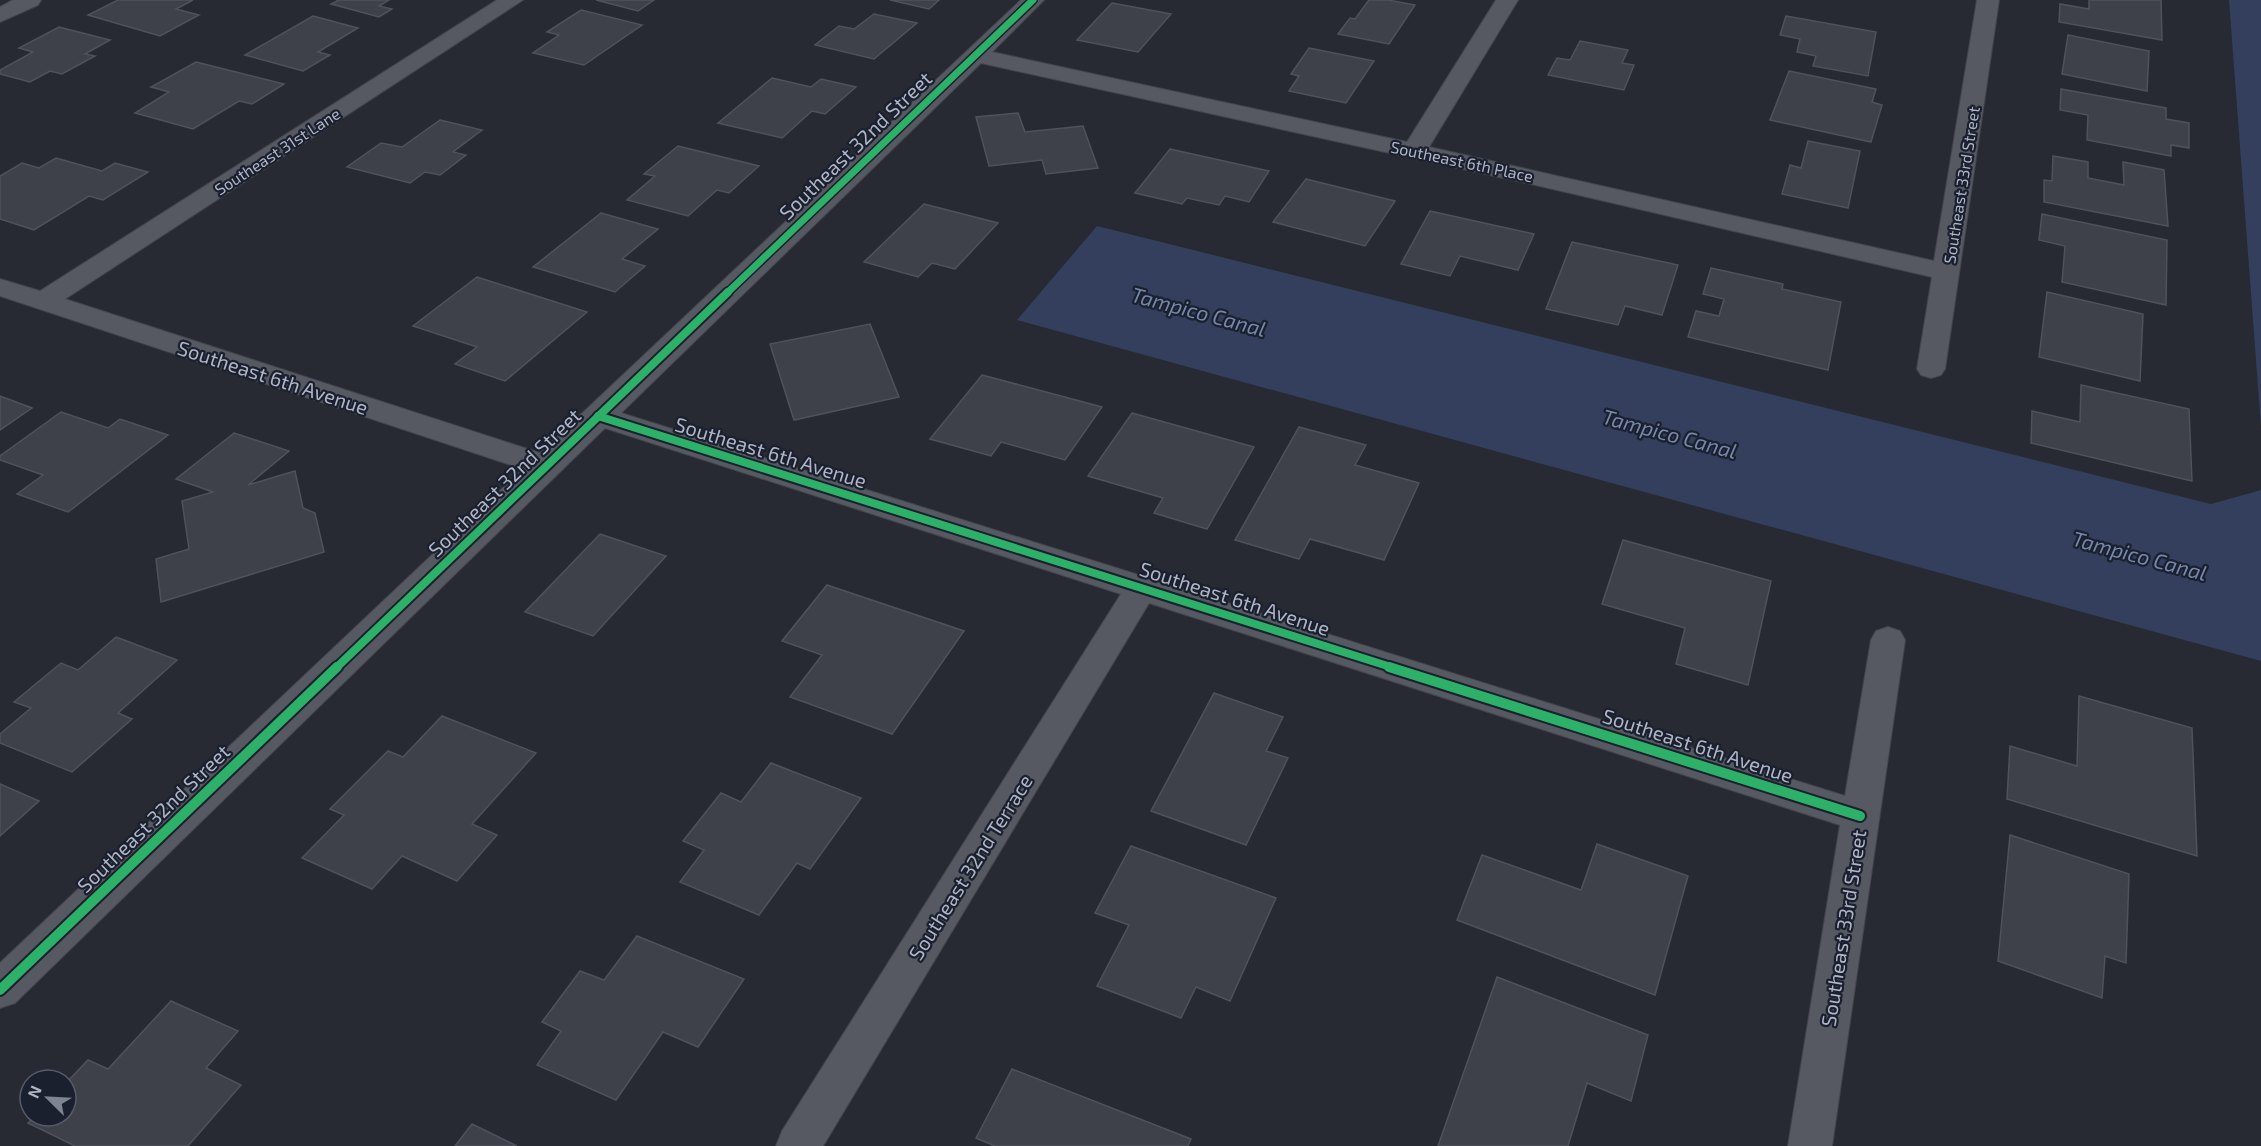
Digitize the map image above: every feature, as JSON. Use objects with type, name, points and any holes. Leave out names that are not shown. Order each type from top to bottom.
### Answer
[{"type":"street","points":[[0,15],[30,0]]},
{"type":"street","name":"Southeast 31st Lane","points":[[43,301],[512,0]]},
{"type":"street","name":"Southeast 32nd Street","points":[[0,990],[1033,0]]},
{"type":"street","points":[[1414,151],[1507,0]]},
{"type":"street","name":"Southeast 33rd Street","points":[[1931,369],[1988,0]]},
{"type":"street","name":"Southeast 6th Place","points":[[976,55],[1414,151],[1947,272]]},
{"type":"street","name":"Southeast 6th Avenue","points":[[0,287],[546,466]]},
{"type":"street","name":"Southeast 6th Avenue","points":[[598,416],[1860,816]]},
{"type":"street","name":"Southeast 32nd Terrace","points":[[798,1146],[1142,587]]},
{"type":"street","name":"Southeast 33rd Street","points":[[1810,1146],[1888,639]]},
{"type":"water","points":[[2229,0],[2261,0],[2261,427]]},
{"type":"water","name":"Tampico Canal","points":[[1097,226],[2211,504],[2261,490],[2261,661],[1017,320]]},
{"type":"building","points":[[118,0],[193,0],[176,9],[199,15],[160,36],[88,15]]},
{"type":"building","points":[[339,0],[389,0],[379,6],[392,9],[379,17],[331,4]]},
{"type":"building","points":[[596,0],[654,0],[638,11]]},
{"type":"building","points":[[890,0],[939,0],[929,9]]},
{"type":"building","points":[[1369,0],[1388,0],[1415,5],[1389,44],[1338,34],[1350,18],[1355,19]]},
{"type":"building","points":[[2089,0],[2161,0],[2162,40],[2059,22],[2060,4],[2089,9]]},
{"type":"building","points":[[1112,3],[1171,14],[1138,52],[1077,40]]},
{"type":"building","points":[[581,10],[642,25],[584,65],[533,53],[559,35],[547,32]]},
{"type":"building","points":[[874,14],[917,23],[874,59],[815,45],[839,26],[854,29]]},
{"type":"building","points":[[313,16],[358,28],[318,52],[330,55],[303,71],[245,55]]},
{"type":"building","points":[[1786,16],[1876,32],[1868,76],[1813,66],[1816,56],[1797,52],[1800,39],[1780,35]]},
{"type":"building","points":[[59,27],[110,40],[85,54],[95,56],[62,74],[50,71],[30,82],[0,74],[0,70],[33,52],[19,48]]},
{"type":"building","points":[[2068,35],[2149,51],[2147,91],[2062,74]]},
{"type":"building","points":[[1580,41],[1628,50],[1622,63],[1634,65],[1624,90],[1548,75],[1557,58],[1570,60]]},
{"type":"building","points":[[1309,48],[1374,61],[1346,103],[1289,91],[1299,76],[1291,74]]},
{"type":"building","points":[[196,62],[284,84],[252,104],[239,101],[193,129],[135,113],[169,92],[151,87]]},
{"type":"building","points":[[1789,71],[1876,89],[1872,102],[1882,105],[1871,142],[1770,120]]},
{"type":"building","points":[[772,78],[811,87],[821,79],[856,87],[825,114],[812,111],[782,138],[718,123]]},
{"type":"building","points":[[2061,89],[2166,108],[2166,119],[2189,123],[2189,148],[2171,145],[2171,156],[2087,140],[2088,115],[2060,110]]},
{"type":"building","points":[[1018,113],[1025,132],[1083,126],[1098,168],[1046,174],[1042,160],[989,166],[976,117]]},
{"type":"building","points":[[440,120],[482,130],[453,152],[466,155],[440,175],[425,172],[410,183],[347,167],[381,143],[402,147]]},
{"type":"building","points":[[1808,141],[1860,151],[1848,208],[1782,194],[1790,165],[1801,168]]},
{"type":"building","points":[[678,146],[759,166],[729,193],[717,190],[688,216],[627,200],[655,176],[644,174]]},
{"type":"building","points":[[1170,149],[1269,171],[1249,202],[1225,196],[1219,205],[1187,198],[1182,204],[1135,193]]},
{"type":"building","points":[[2053,156],[2088,162],[2088,178],[2124,185],[2123,162],[2164,170],[2168,226],[2044,202],[2044,180],[2052,181]]},
{"type":"building","points":[[56,158],[102,171],[115,163],[148,172],[103,200],[89,196],[34,230],[0,219],[0,176],[22,163],[39,168]]},
{"type":"building","points":[[1306,179],[1395,201],[1365,246],[1273,222]]},
{"type":"building","points":[[924,204],[998,223],[955,269],[932,263],[918,277],[864,262]]},
{"type":"building","points":[[1430,211],[1534,234],[1518,270],[1460,256],[1450,276],[1401,264]]},
{"type":"building","points":[[601,213],[658,229],[622,259],[645,266],[615,292],[533,267]]},
{"type":"building","points":[[2042,214],[2167,240],[2166,305],[2062,282],[2065,246],[2039,240]]},
{"type":"building","points":[[1572,242],[1678,265],[1662,315],[1625,306],[1618,325],[1546,309]]},
{"type":"building","points":[[1711,268],[1783,284],[1782,289],[1841,302],[1828,370],[1688,337],[1696,311],[1719,316],[1724,299],[1703,294]]},
{"type":"building","points":[[477,277],[587,312],[505,381],[455,364],[477,347],[413,326]]},
{"type":"building","points":[[2047,292],[2143,314],[2140,381],[2039,357]]},
{"type":"building","points":[[870,324],[899,397],[794,420],[770,344]]},
{"type":"building","points":[[982,375],[1102,407],[1065,460],[1001,442],[991,456],[930,439]]},
{"type":"building","points":[[2081,385],[2189,409],[2192,481],[2031,443],[2032,411],[2080,422]]},
{"type":"building","points":[[0,396],[32,408],[0,430]]},
{"type":"building","points":[[61,412],[108,428],[120,419],[168,435],[68,512],[17,494],[43,475],[0,460],[0,456]]},
{"type":"building","points":[[1132,413],[1254,447],[1207,529],[1154,513],[1163,498],[1088,476]]},
{"type":"building","points":[[1299,427],[1366,445],[1355,465],[1419,483],[1384,560],[1310,539],[1299,559],[1235,540]]},
{"type":"building","points":[[234,433],[289,451],[248,485],[295,471],[303,508],[315,513],[324,552],[161,602],[156,559],[189,549],[182,501],[213,492],[176,479]]},
{"type":"building","points":[[600,534],[666,556],[593,636],[525,612]]},
{"type":"building","points":[[1623,540],[1771,581],[1748,685],[1676,664],[1685,628],[1602,604]]},
{"type":"building","points":[[827,585],[964,631],[892,734],[790,697],[822,655],[782,641]]},
{"type":"building","points":[[116,637],[177,660],[118,713],[132,719],[72,772],[0,743],[0,734],[31,708],[14,702],[61,663],[78,670]]},
{"type":"building","points":[[1214,693],[1283,717],[1266,751],[1288,758],[1246,845],[1151,811]]},
{"type":"building","points":[[2079,696],[2192,728],[2197,856],[2007,799],[2010,746],[2077,766]]},
{"type":"building","points":[[442,716],[536,753],[472,824],[497,835],[457,881],[402,856],[372,889],[302,858],[344,815],[330,809],[388,751],[403,757]]},
{"type":"building","points":[[771,763],[861,798],[810,869],[797,863],[759,915],[680,882],[704,850],[683,841],[721,793],[741,802]]},
{"type":"building","points":[[0,784],[39,801],[0,836]]},
{"type":"building","points":[[2010,835],[2129,874],[2126,963],[2105,956],[2102,998],[1998,961]]},
{"type":"building","points":[[1597,844],[1688,876],[1655,995],[1457,920],[1482,855],[1581,890]]},
{"type":"building","points":[[1131,846],[1276,898],[1230,1001],[1196,987],[1181,1018],[1097,986],[1129,925],[1095,913]]},
{"type":"building","points":[[637,936],[744,979],[698,1047],[663,1032],[616,1100],[537,1065],[561,1031],[542,1022],[580,971],[604,980]]},
{"type":"building","points":[[1497,977],[1648,1035],[1631,1101],[1587,1083],[1568,1146],[1438,1146]]},
{"type":"building","points":[[171,1001],[238,1031],[206,1068],[241,1085],[188,1146],[75,1146],[38,1128],[78,1128],[78,1070],[88,1060],[108,1069]]},
{"type":"building","points":[[1012,1069],[1191,1139],[1188,1146],[995,1146],[976,1138]]},
{"type":"building","points":[[472,1124],[517,1146],[455,1146]]},
{"type":"cycle path","points":[[0,990],[1033,0]]},
{"type":"cycle path","points":[[598,416],[1860,816]]}]
